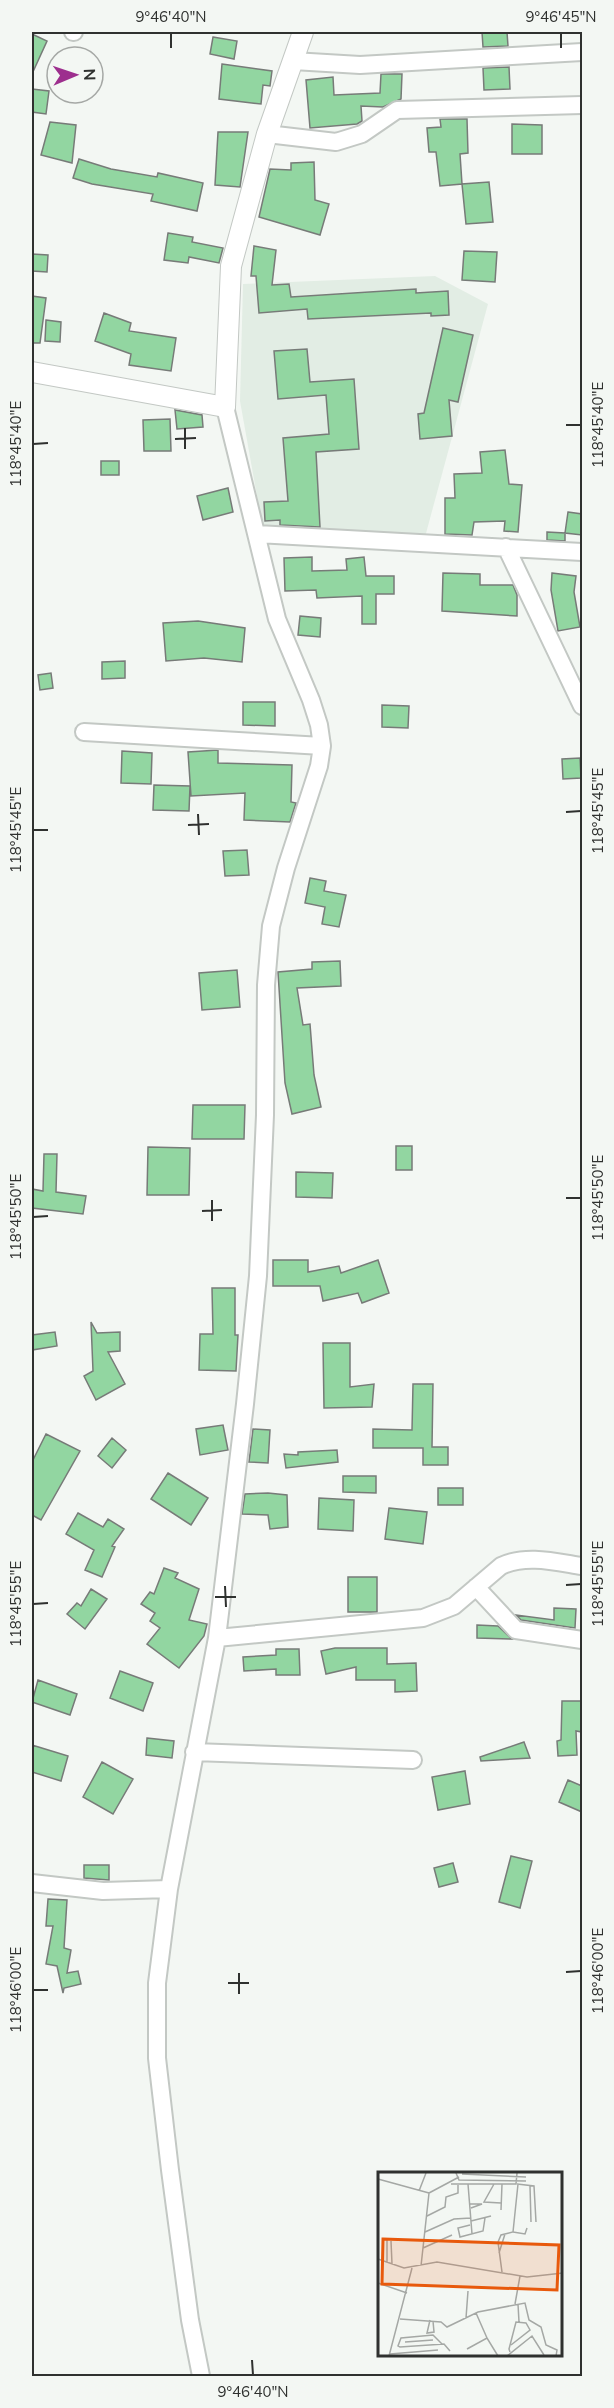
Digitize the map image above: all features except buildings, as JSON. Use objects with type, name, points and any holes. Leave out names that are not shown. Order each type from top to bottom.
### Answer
[{"type":"street","points":[[201,2376],[188,2308],[157,2058],[157,1983],[169,1889],[217,1638],[258,1276],[265,1126],[267,956],[276,899],[319,766],[322,746],[317,717],[277,619],[225,407],[231,266],[267,134],[303,32]]},
{"type":"street","points":[[293,61],[360,65],[582,52]]},
{"type":"street","points":[[267,134],[336,142],[362,134],[397,110],[582,105]]},
{"type":"street","points":[[32,372],[225,407]]},
{"type":"street","points":[[257,534],[582,552]]},
{"type":"street","points":[[506,547],[582,706]]},
{"type":"street","points":[[84,732],[322,746]]},
{"type":"street","points":[[217,1638],[423,1618],[454,1606],[510,1561],[531,1559],[582,1566]]},
{"type":"street","points":[[476,1587],[516,1630],[582,1640]]},
{"type":"street","points":[[194,1752],[413,1760]]},
{"type":"street","points":[[32,1883],[103,1891],[169,1889]]},
{"type":"shaded area","points":[[435,276],[488,304],[425,537],[267,528],[262,524],[240,401],[243,284]]}]
